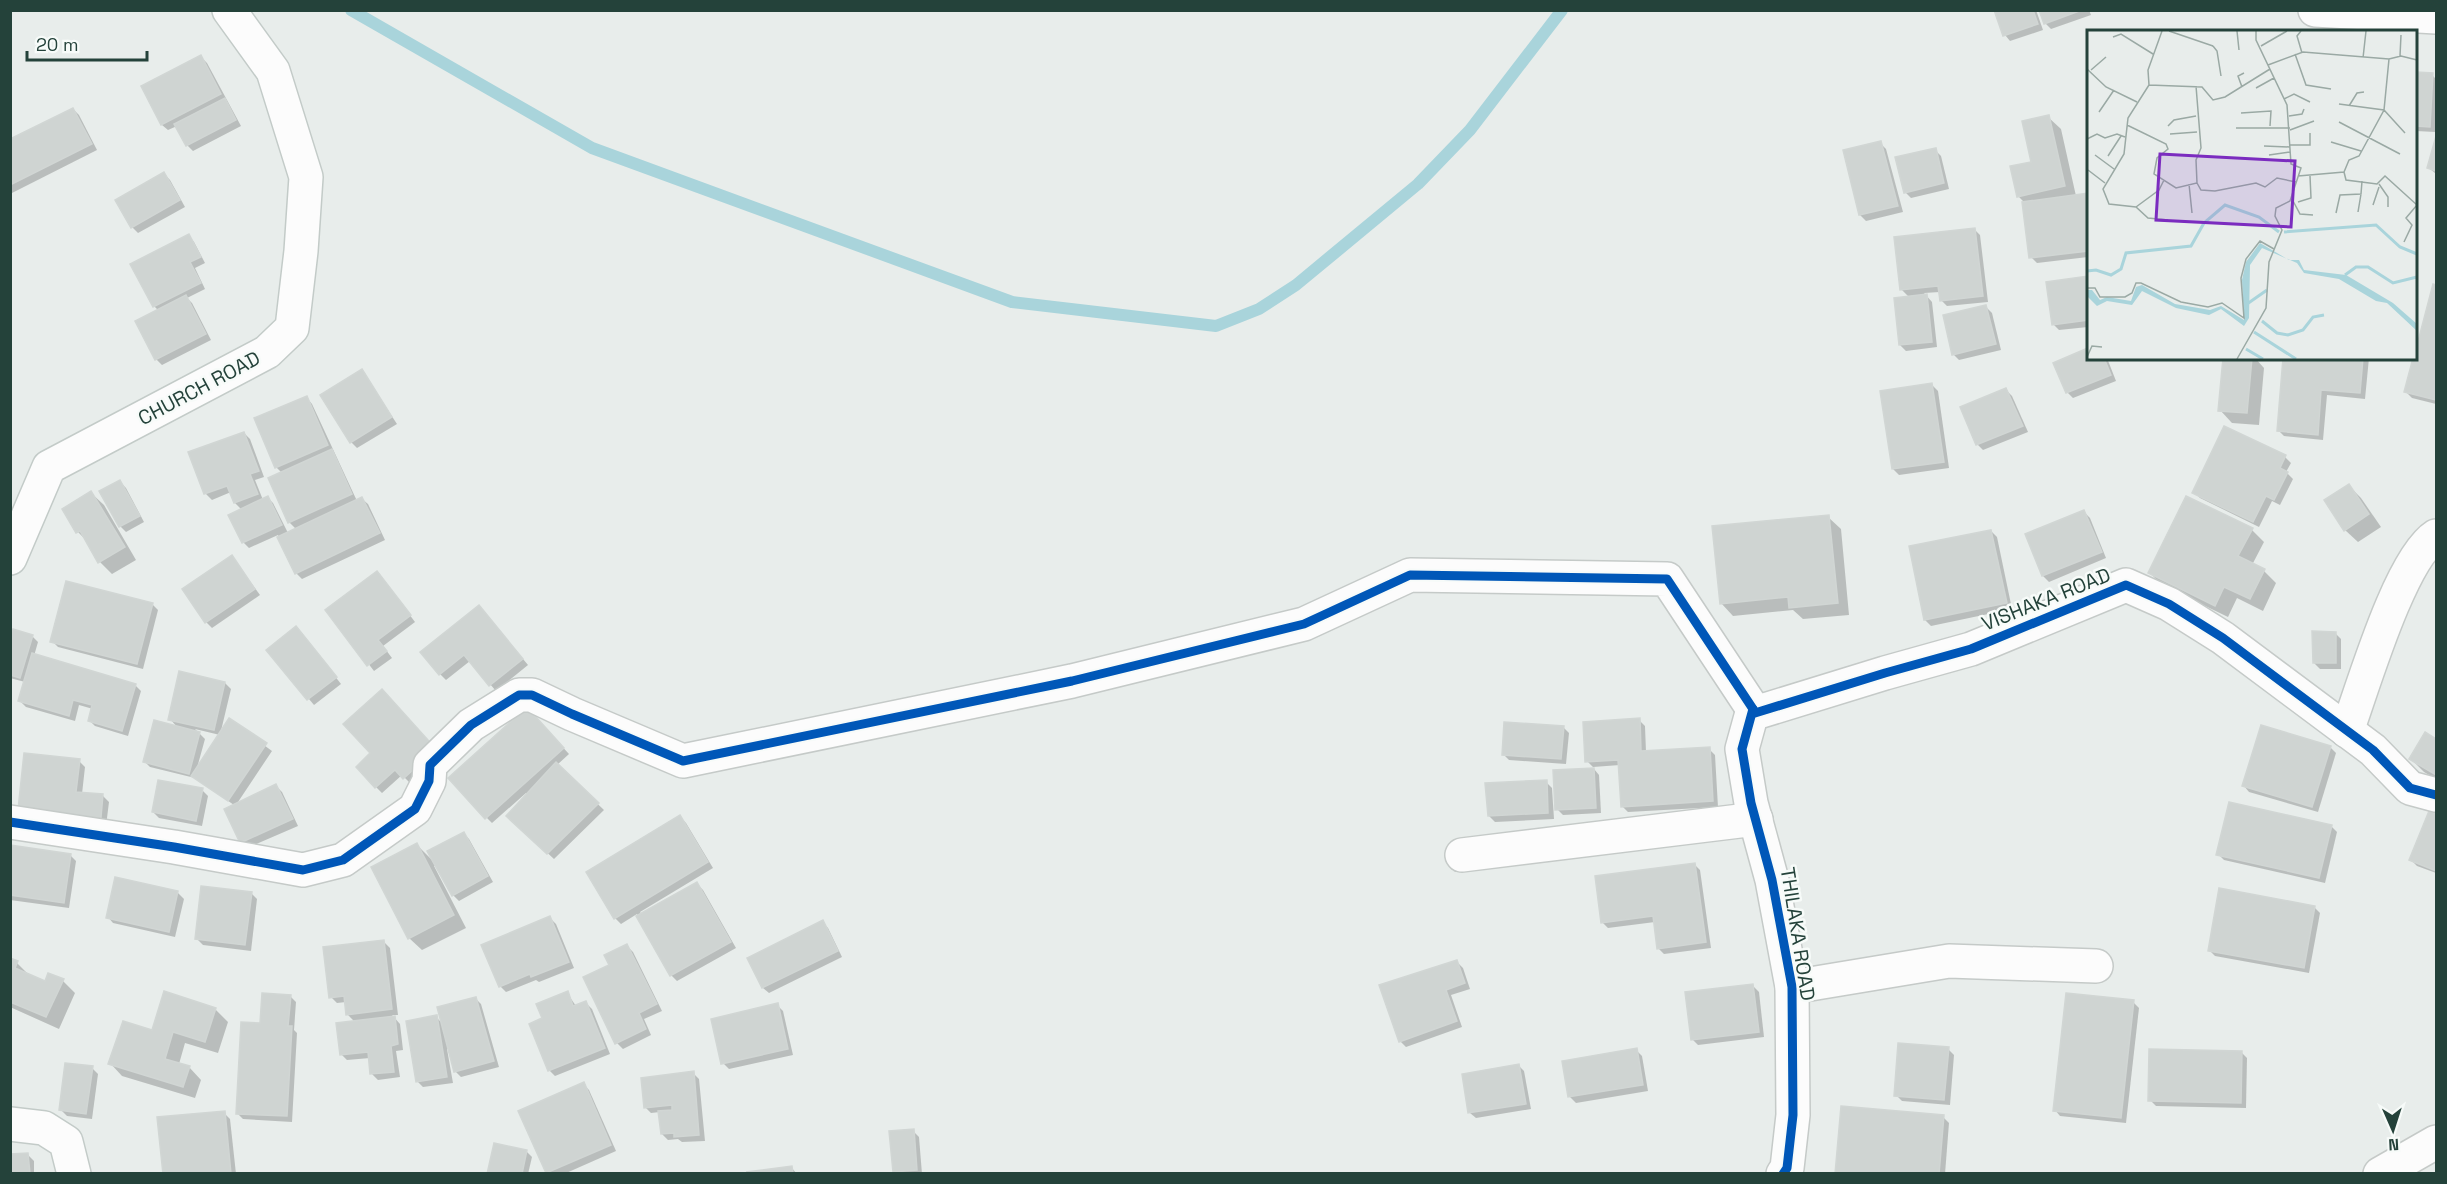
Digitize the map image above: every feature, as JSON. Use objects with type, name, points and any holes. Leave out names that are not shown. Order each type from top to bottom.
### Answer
[{"type":"street","name":"CHURCH ROAD","points":[[10,558],[49,467],[267,352],[292,328],[301,252],[306,177],[273,71],[229,10]]},
{"type":"street","points":[[2315,10],[2436,17]]},
{"type":"street","points":[[2347,731],[2395,597],[2427,542],[2436,536]]},
{"type":"street","points":[[10,822],[174,847],[303,870],[343,860],[415,809],[429,781],[430,765],[471,725],[519,695],[532,695],[683,761],[1072,681],[1304,624],[1410,575],[1667,579],[1754,711]]},
{"type":"street","name":"VISHAKA ROAD","points":[[1754,711],[1971,649],[2126,585],[2169,603],[2223,638],[2373,750],[2410,788],[2436,795]]},
{"type":"street","name":"THILAKA ROAD","points":[[1754,711],[1742,749],[1756,819],[1772,880],[1792,987],[1793,1115],[1787,1168],[1783,1173]]},
{"type":"street","points":[[1462,855],[1756,819]]},
{"type":"street","points":[[1792,987],[1949,961],[2096,966]]},
{"type":"street","points":[[10,1124],[44,1128],[66,1142],[74,1173]]},
{"type":"street","points":[[2380,1173],[2436,1142]]},
{"type":"building","points":[[1994,10],[2033,10],[2038,24],[2003,36]]},
{"type":"building","points":[[2039,10],[2082,10],[2044,24]]},
{"type":"building","points":[[201,55],[221,94],[161,125],[141,86]]},
{"type":"building","points":[[2417,72],[2433,73],[2430,127],[2417,126]]},
{"type":"building","points":[[225,98],[236,120],[186,146],[174,124]]},
{"type":"building","points":[[73,108],[92,144],[10,185],[10,139]]},
{"type":"building","points":[[2049,115],[2065,186],[2017,197],[2010,166],[2031,162],[2022,121]]},
{"type":"building","points":[[2436,136],[2436,171],[2427,168]]},
{"type":"building","points":[[1881,141],[1898,206],[1859,215],[1843,150]]},
{"type":"building","points":[[1936,148],[1944,183],[1904,193],[1895,157]]},
{"type":"building","points":[[164,172],[180,200],[131,228],[115,200]]},
{"type":"building","points":[[2087,193],[2087,251],[2029,258],[2022,202]]},
{"type":"building","points":[[1975,228],[1983,296],[1940,301],[1938,286],[1900,290],[1894,237]]},
{"type":"building","points":[[189,234],[201,257],[190,262],[201,283],[153,307],[130,264]]},
{"type":"building","points":[[2087,276],[2087,320],[2052,325],[2046,282]]},
{"type":"building","points":[[2433,284],[2436,285],[2436,400],[2404,392],[2412,360],[2417,360],[2417,345]]},
{"type":"building","points":[[1927,294],[1932,342],[1899,345],[1894,298]]},
{"type":"building","points":[[186,295],[206,334],[155,360],[135,321]]},
{"type":"building","points":[[1986,305],[1996,344],[1952,355],[1943,315]]},
{"type":"building","points":[[2087,348],[2087,360],[2105,360],[2111,375],[2066,393],[2053,363]]},
{"type":"building","points":[[2223,360],[2252,360],[2247,413],[2218,411]]},
{"type":"building","points":[[2283,360],[2363,360],[2360,393],[2321,390],[2318,435],[2277,431]]},
{"type":"building","points":[[362,369],[392,417],[350,443],[320,395]]},
{"type":"building","points":[[1932,383],[1944,462],[1892,469],[1880,391]]},
{"type":"building","points":[[2006,388],[2023,426],[1976,445],[1960,407]]},
{"type":"building","points":[[307,396],[328,445],[275,468],[254,418]]},
{"type":"building","points":[[2224,426],[2286,455],[2280,468],[2288,472],[2274,500],[2266,496],[2253,522],[2192,493]]},
{"type":"building","points":[[244,432],[259,471],[250,474],[258,494],[234,503],[227,486],[204,494],[188,452]]},
{"type":"building","points":[[332,449],[352,494],[288,523],[268,478]]},
{"type":"building","points":[[120,480],[140,516],[119,527],[99,491]]},
{"type":"building","points":[[2349,484],[2369,514],[2344,531],[2324,500]]},
{"type":"building","points":[[91,491],[125,547],[98,563],[80,531],[76,533],[62,509]]},
{"type":"building","points":[[268,496],[282,525],[242,543],[228,515]]},
{"type":"building","points":[[2186,496],[2253,528],[2238,556],[2265,569],[2250,599],[2224,587],[2215,606],[2148,573]]},
{"type":"building","points":[[362,497],[380,533],[295,574],[277,537]]},
{"type":"building","points":[[2084,510],[2102,552],[2042,576],[2025,534]]},
{"type":"building","points":[[1829,515],[1838,603],[1789,608],[1788,597],[1720,604],[1712,526]]},
{"type":"building","points":[[1991,530],[2007,603],[1924,620],[1909,546]]},
{"type":"building","points":[[232,555],[255,589],[205,623],[182,589]]},
{"type":"building","points":[[377,571],[411,615],[378,640],[387,651],[367,666],[325,610]]},
{"type":"building","points":[[66,581],[153,603],[137,664],[50,642]]},
{"type":"building","points":[[479,605],[523,659],[489,686],[464,655],[439,675],[420,652]]},
{"type":"building","points":[[296,626],[337,677],[307,700],[266,650]]},
{"type":"building","points":[[13,629],[33,635],[20,678],[10,675],[10,636]]},
{"type":"building","points":[[2312,631],[2336,632],[2336,663],[2313,663]]},
{"type":"building","points":[[32,653],[136,684],[122,731],[88,721],[92,705],[73,700],[69,716],[18,701]]},
{"type":"building","points":[[179,671],[225,682],[214,730],[168,720]]},
{"type":"building","points":[[382,689],[436,749],[403,779],[395,770],[375,788],[356,767],[370,753],[343,724]]},
{"type":"building","points":[[527,707],[564,748],[485,819],[448,778]]},
{"type":"building","points":[[229,718],[267,743],[228,801],[191,776]]},
{"type":"building","points":[[1640,718],[1641,751],[1710,747],[1713,801],[1621,807],[1618,760],[1585,762],[1583,722]]},
{"type":"building","points":[[154,720],[200,732],[189,774],[143,762]]},
{"type":"building","points":[[1504,722],[1564,726],[1561,759],[1502,755]]},
{"type":"building","points":[[2261,725],[2331,746],[2312,807],[2242,786]]},
{"type":"building","points":[[2425,732],[2436,739],[2436,775],[2409,759]]},
{"type":"building","points":[[24,753],[80,759],[76,792],[103,794],[100,829],[17,819]]},
{"type":"building","points":[[556,762],[599,803],[547,854],[506,816]]},
{"type":"building","points":[[1594,768],[1596,808],[1555,810],[1553,770]]},
{"type":"building","points":[[158,780],[203,788],[196,821],[152,812]]},
{"type":"building","points":[[1547,780],[1548,813],[1488,816],[1485,783]]},
{"type":"building","points":[[276,784],[293,819],[240,843],[224,809]]},
{"type":"building","points":[[2229,802],[2332,825],[2319,878],[2216,855]]},
{"type":"building","points":[[2429,811],[2436,814],[2436,871],[2409,860]]},
{"type":"building","points":[[680,815],[708,862],[614,919],[586,872]]},
{"type":"building","points":[[464,832],[488,876],[452,896],[427,851]]},
{"type":"building","points":[[417,843],[454,915],[408,939],[371,867]]},
{"type":"building","points":[[10,845],[71,854],[64,903],[10,895]]},
{"type":"building","points":[[1695,863],[1706,942],[1657,949],[1653,916],[1601,923],[1595,876]]},
{"type":"building","points":[[115,877],[178,891],[169,932],[106,918]]},
{"type":"building","points":[[697,882],[731,942],[670,976],[636,916]]},
{"type":"building","points":[[201,886],[252,892],[245,945],[195,939]]},
{"type":"building","points":[[2219,888],[2315,906],[2304,968],[2208,951]]},
{"type":"building","points":[[550,916],[569,962],[531,977],[530,974],[499,987],[481,945]]},
{"type":"building","points":[[823,920],[838,951],[762,988],[747,958]]},
{"type":"building","points":[[384,940],[392,1009],[346,1015],[344,996],[329,998],[323,947]]},
{"type":"building","points":[[627,944],[657,1004],[639,1013],[646,1029],[615,1044],[583,977],[609,965],[604,955]]},
{"type":"building","points":[[10,958],[18,961],[15,968],[45,981],[48,973],[64,979],[46,1017],[10,1002]]},
{"type":"building","points":[[1457,960],[1465,983],[1446,990],[1457,1021],[1399,1042],[1379,985]]},
{"type":"building","points":[[1753,984],[1759,1032],[1691,1040],[1685,992]]},
{"type":"building","points":[[164,991],[216,1008],[205,1042],[173,1032],[165,1059],[190,1066],[183,1087],[108,1064],[123,1021],[152,1030]]},
{"type":"building","points":[[568,991],[573,1006],[586,1001],[605,1048],[548,1071],[529,1024],[542,1018],[536,1004]]},
{"type":"building","points":[[262,993],[291,995],[288,1026],[292,1026],[287,1116],[236,1114],[241,1022],[260,1023]]},
{"type":"building","points":[[2066,993],[2134,1000],[2121,1118],[2053,1111]]},
{"type":"building","points":[[476,997],[494,1061],[454,1072],[437,1007]]},
{"type":"building","points":[[778,1003],[788,1049],[721,1064],[711,1019]]},
{"type":"building","points":[[437,1015],[447,1077],[416,1082],[406,1021]]},
{"type":"building","points":[[395,1016],[398,1044],[391,1046],[394,1072],[370,1074],[368,1052],[340,1055],[336,1023]]},
{"type":"building","points":[[1898,1043],[1949,1047],[1944,1100],[1894,1096]]},
{"type":"building","points":[[1637,1048],[1643,1085],[1568,1097],[1562,1061]]},
{"type":"building","points":[[2149,1049],[2242,1051],[2241,1103],[2148,1101]]},
{"type":"building","points":[[65,1063],[93,1066],[86,1114],[59,1110]]},
{"type":"building","points":[[1519,1064],[1526,1104],[1468,1113],[1462,1074]]},
{"type":"building","points":[[694,1071],[699,1135],[674,1137],[674,1133],[661,1134],[658,1111],[672,1110],[672,1105],[644,1108],[641,1078]]},
{"type":"building","points":[[584,1082],[611,1145],[546,1173],[518,1111]]},
{"type":"building","points":[[1841,1106],[1944,1115],[1939,1174],[1835,1174]]},
{"type":"building","points":[[225,1111],[231,1174],[163,1174],[157,1117]]},
{"type":"building","points":[[914,1129],[917,1170],[893,1172],[889,1131]]},
{"type":"building","points":[[494,1143],[527,1150],[522,1174],[487,1174]]},
{"type":"building","points":[[28,1153],[30,1174],[10,1174],[10,1154]]},
{"type":"building","points":[[792,1166],[793,1174],[746,1172]]},
{"type":"waterway","points":[[351,10],[592,148],[1012,302],[1216,326],[1259,309],[1296,285],[1418,184],[1470,130],[1562,10]]},
{"type":"cycle path","points":[[10,822],[174,847],[303,870],[343,860],[415,809],[429,781],[430,765],[471,725],[519,695],[532,695],[683,761],[1072,681],[1304,624],[1410,575],[1667,579],[1753,709]]},
{"type":"cycle path","points":[[1783,1174],[1787,1168],[1793,1115],[1792,987],[1772,880],[1751,803],[1742,749],[1753,709],[1755,713],[1971,649],[2126,585],[2169,604],[2223,638],[2373,750],[2410,788],[2436,795]]}]
